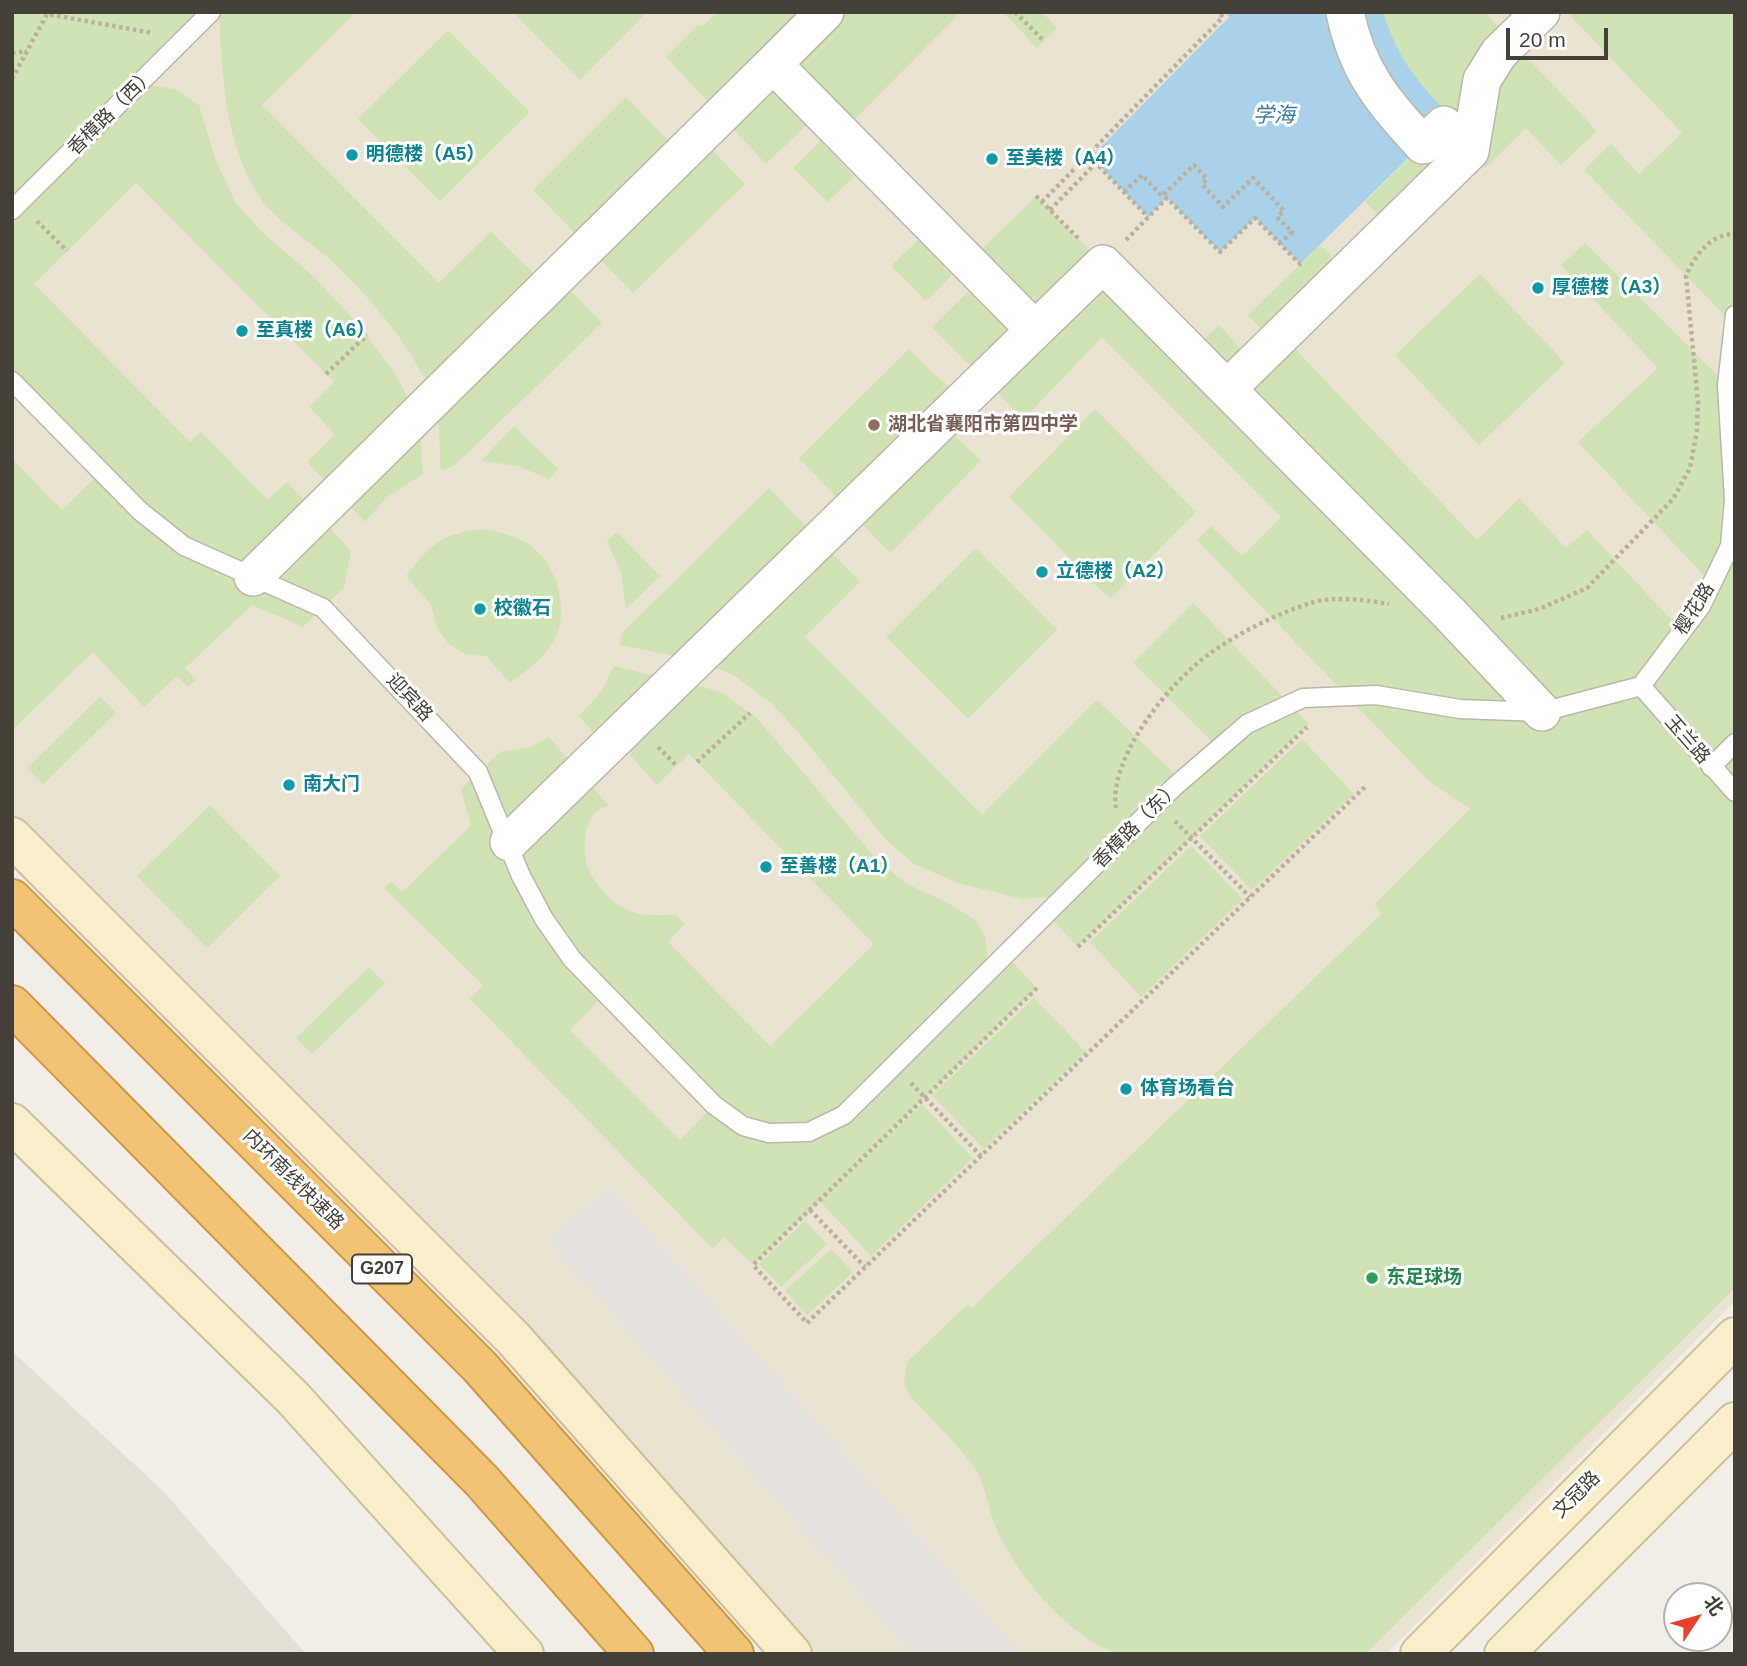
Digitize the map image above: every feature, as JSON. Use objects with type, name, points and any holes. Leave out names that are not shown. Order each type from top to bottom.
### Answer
[{"type":"highway","name":"内环南线快速路","points":[[14,900],[480,1367],[734,1654]]},
{"type":"highway","points":[[12,1005],[482,1481],[634,1654]]},
{"type":"main road","points":[[12,837],[513,1338],[792,1654]]},
{"type":"main road","points":[[12,1123],[293,1398],[524,1654]]},
{"type":"main road","name":"文冠路","points":[[1420,1654],[1735,1337]]},
{"type":"main road","points":[[1504,1654],[1735,1422]]},
{"type":"street","points":[[253,577],[825,12]]},
{"type":"street","points":[[1345,12],[1352,46],[1374,88],[1423,145],[1444,125],[1470,151]]},
{"type":"street","points":[[1227,388],[1470,151],[1482,80],[1499,53],[1541,12]]},
{"type":"street","points":[[773,64],[1035,330]]},
{"type":"street","points":[[509,842],[1103,264],[1449,612],[1542,712]]},
{"type":"lane","name":"香樟路（西）","points":[[16,206],[211,12]]},
{"type":"lane","name":"樱花路","points":[[1641,686],[1701,606],[1730,546],[1734,500],[1727,385],[1735,315]]},
{"type":"lane","name":"迎宾路","points":[[12,381],[140,511],[184,546],[323,608],[478,772],[522,876],[544,919],[572,959],[714,1105]]},
{"type":"lane","name":"香樟路（东）","points":[[714,1105],[743,1126],[769,1133],[809,1132],[844,1115],[1174,787],[1247,724],[1289,702],[1335,695],[1376,695],[1460,709],[1542,712],[1641,686]]},
{"type":"lane","name":"玉兰路","points":[[1641,686],[1710,767],[1735,792]]},
{"type":"lane","points":[[1710,767],[1735,743]]},
{"type":"path","points":[[1015,12],[1044,41]]},
{"type":"path","points":[[1042,202],[1223,17],[1218,12]]},
{"type":"path","points":[[12,79],[48,13],[185,39]]},
{"type":"path","points":[[12,52],[28,51]]},
{"type":"path","points":[[1050,210],[1096,163],[1148,217]]},
{"type":"path","points":[[1124,192],[1142,175],[1162,196],[1194,165],[1208,179],[1202,184],[1223,207],[1253,178],[1284,211],[1277,217],[1292,232],[1280,243]]},
{"type":"path","points":[[1036,196],[1103,264],[1167,198],[1220,252],[1255,218],[1300,264],[1310,254]]},
{"type":"path","points":[[16,206],[66,251]]},
{"type":"path","points":[[1121,840],[1115,799],[1124,756],[1166,695],[1206,655],[1279,614],[1317,601],[1364,600],[1449,612],[1490,621],[1539,608],[1587,588],[1672,499],[1690,468],[1697,431],[1698,402],[1686,276],[1694,257],[1709,242],[1735,234]]},
{"type":"path","points":[[326,374],[367,335]]},
{"type":"path","points":[[696,762],[750,713]]},
{"type":"path","points":[[1078,947],[1310,724]]},
{"type":"path","points":[[1037,988],[753,1265],[807,1323],[1367,785]]},
{"type":"path","points":[[1192,838],[1251,897]]},
{"type":"path","points":[[925,1098],[981,1156]]},
{"type":"path","points":[[810,1210],[865,1268]]},
{"type":"shaded area","name":"湖北省襄阳市第四中学","points":[[12,12],[1735,12],[1735,1301],[1386,1654],[792,1654],[12,837]]},
{"type":"shaded area","points":[[609,1187],[1021,1654],[912,1654],[548,1241]]},
{"type":"shaded area","points":[[12,1351],[163,1491],[306,1654],[12,1654]]},
{"type":"green space","points":[[12,12],[211,12],[141,84],[175,89],[199,105],[215,158],[235,202],[262,232],[313,276],[357,323],[393,371],[418,415],[423,474],[387,497],[365,522],[307,462],[335,434],[309,407],[334,382],[136,183],[34,284],[190,442],[201,432],[268,500],[287,482],[351,551],[344,588],[303,627],[252,605],[185,668],[196,680],[188,687],[177,676],[144,707],[93,652],[12,730],[12,459],[62,510],[101,472],[12,381]]},
{"type":"green space","points":[[219,12],[356,12],[262,105],[439,283],[491,232],[547,286],[557,277],[602,323],[453,467],[441,470],[436,404],[424,377],[401,339],[358,287],[327,257],[277,217],[254,188],[236,146],[226,102]]},
{"type":"green space","points":[[513,12],[647,12],[580,80]]},
{"type":"green space","points":[[717,12],[961,12],[841,133],[820,112],[766,164],[666,57],[699,24],[702,27]]},
{"type":"green space","points":[[1003,12],[1042,12],[1057,28],[1037,48]]},
{"type":"green space","points":[[1383,12],[1484,12],[1597,131],[1561,165],[1526,128],[1485,168],[1470,151],[1391,227],[1365,202],[1451,116],[1428,92],[1402,57]]},
{"type":"green space","points":[[1567,12],[1735,12],[1735,1288],[1365,1654],[1118,1654],[1099,1646],[1062,1618],[1015,1563],[993,1519],[978,1473],[957,1445],[911,1397],[904,1384],[907,1362],[967,1305],[972,1308],[1381,914],[1375,904],[1470,809],[1429,781],[1197,540],[1211,526],[1242,556],[1281,517],[1102,337],[1024,419],[932,327],[983,277],[969,262],[1036,196],[1157,318],[1203,340],[1219,325],[1254,363],[1274,343],[1248,315],[1320,245],[1347,271],[1282,335],[1477,540],[1519,498],[1566,548],[1587,530],[1682,631],[1712,584],[1578,442],[1658,368],[1561,265],[1585,243],[1727,385],[1733,324],[1584,170],[1611,144],[1639,174],[1682,133]]},
{"type":"green space","points":[[448,30],[530,112],[440,201],[358,119]]},
{"type":"green space","points":[[626,97],[681,154],[699,136],[745,184],[633,293],[533,190]]},
{"type":"green space","points":[[820,141],[854,176],[827,202],[793,168]]},
{"type":"green space","points":[[918,240],[952,275],[926,301],[891,266]]},
{"type":"green space","points":[[1480,274],[1565,363],[1479,445],[1395,355]]},
{"type":"green space","points":[[909,349],[962,401],[940,422],[981,461],[890,553],[799,458]]},
{"type":"green space","points":[[1095,409],[1196,512],[1110,599],[1009,497]]},
{"type":"green space","points":[[514,426],[558,469],[549,479],[518,466],[481,461]]},
{"type":"green space","points":[[769,488],[860,582],[805,637],[982,815],[1097,700],[1181,780],[1218,748],[1133,663],[1193,603],[1309,724],[1078,947],[1048,915],[1064,896],[1023,899],[958,883],[914,864],[886,840],[799,733],[770,702],[732,674],[695,660],[620,645],[621,634]]},
{"type":"green space","points":[[484,529],[513,536],[538,552],[552,571],[560,595],[561,620],[553,642],[539,659],[510,683],[486,656],[465,654],[448,643],[437,628],[431,605],[406,576],[423,555],[439,542],[458,533]]},
{"type":"green space","points":[[617,532],[660,576],[626,609],[621,573],[607,541]]},
{"type":"green space","points":[[976,548],[1057,630],[968,719],[886,637]]},
{"type":"green space","points":[[614,666],[719,691],[757,718],[872,854],[905,883],[950,904],[975,920],[986,939],[988,972],[1006,955],[1037,988],[829,1192],[922,1104],[973,1158],[871,1256],[820,1201],[753,1265],[724,1237],[713,1249],[470,999],[483,985],[384,888],[391,882],[402,892],[471,826],[461,789],[500,752],[531,747],[549,737],[609,806],[593,815],[586,832],[586,862],[595,881],[613,900],[628,910],[648,915],[675,915],[685,924],[668,942],[770,1046],[874,944],[689,754],[657,785],[616,739],[606,748],[579,716],[601,692]],"holes":[[[606,993],[713,1106],[680,1140],[570,1030]]]},
{"type":"green space","points":[[100,697],[116,713],[43,784],[27,768]]},
{"type":"green space","points":[[1302,739],[1354,794],[1252,890],[1200,836]]},
{"type":"green space","points":[[210,805],[280,876],[207,948],[137,876]]},
{"type":"green space","points":[[1191,846],[1243,899],[1141,997],[1090,942]]},
{"type":"green space","points":[[369,967],[385,983],[312,1054],[296,1038]]},
{"type":"green space","points":[[1034,998],[1086,1052],[984,1149],[932,1095]]},
{"type":"green space","points":[[805,1221],[827,1244],[781,1287],[759,1264]]},
{"type":"green space","points":[[831,1249],[853,1272],[807,1315],[785,1291]]},
{"type":"water","name":"学海","points":[[1225,12],[1383,12],[1402,57],[1428,92],[1451,116],[1300,264],[1255,218],[1220,252],[1167,198],[1148,217],[1091,157],[1229,17]]},
{"type":"place","name":"明德楼（A5）","points":[[352,155]]},
{"type":"place","name":"至美楼（A4）","points":[[992,159]]},
{"type":"place","name":"厚德楼（A3）","points":[[1538,288]]},
{"type":"place","name":"至真楼（A6）","points":[[242,331]]},
{"type":"place","name":"湖北省襄阳市第四中学","points":[[874,425]]},
{"type":"place","name":"立德楼（A2）","points":[[1042,572]]},
{"type":"place","name":"校徽石","points":[[480,609]]},
{"type":"place","name":"南大门","points":[[289,785]]},
{"type":"place","name":"至善楼（A1）","points":[[766,867]]},
{"type":"place","name":"体育场看台","points":[[1126,1089]]},
{"type":"place","name":"东足球场","points":[[1372,1278]]}]
